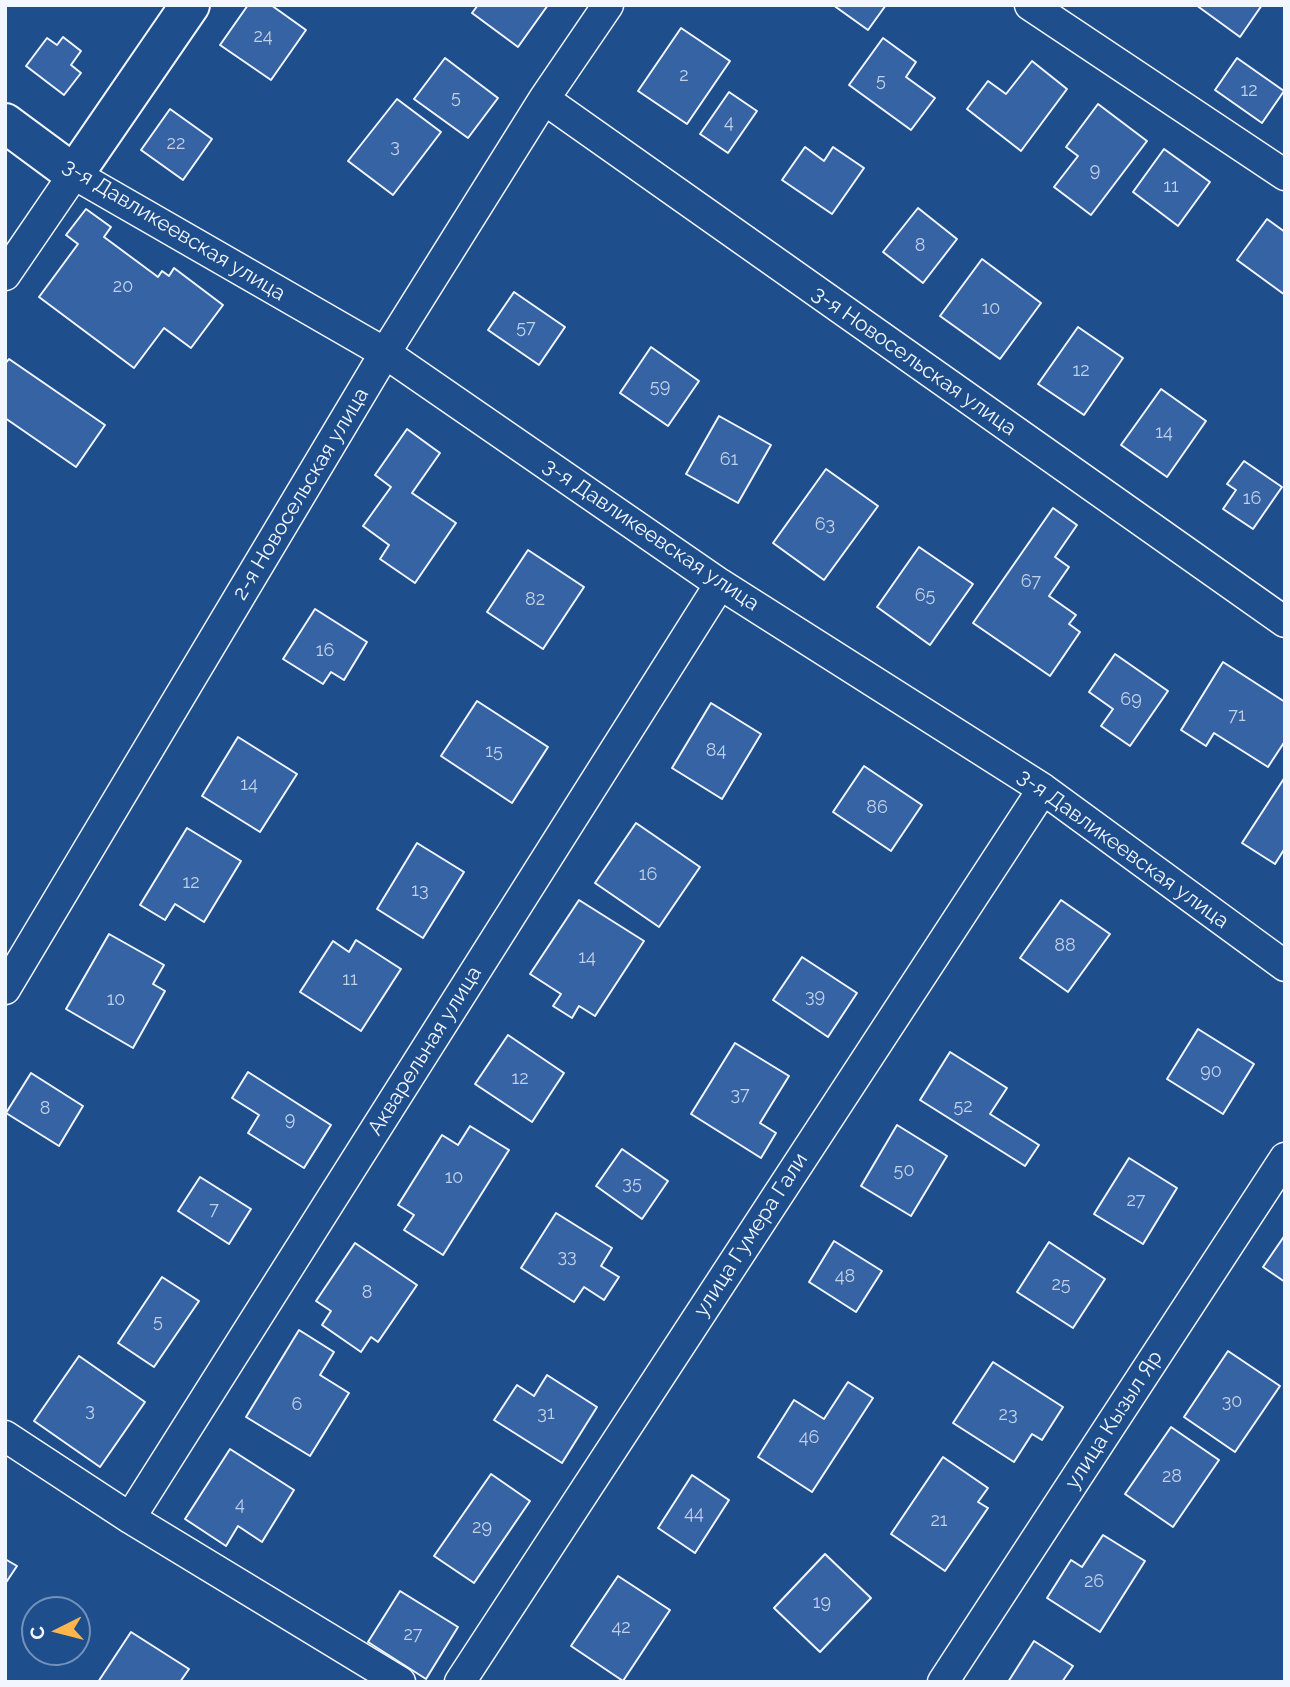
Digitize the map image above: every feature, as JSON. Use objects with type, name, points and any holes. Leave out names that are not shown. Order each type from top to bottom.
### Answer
[{"type":"street","points":[[5,275],[190,5]]},
{"type":"street","name":"2-я Новосельская улица","points":[[5,989],[385,353],[544,100],[608,5]]},
{"type":"street","points":[[1030,5],[1285,175]]},
{"type":"street","name":"3-я Новосельская улица","points":[[544,100],[1285,622]]},
{"type":"street","name":"3-я Давликеевская улица","points":[[5,123],[75,174],[385,353],[720,584],[1043,789],[1285,966]]},
{"type":"street","name":"Акварельная улица","points":[[130,1518],[720,584]]},
{"type":"street","name":"улица Гумера Гали","points":[[460,1682],[1043,789]]},
{"type":"street","name":"улица Кызыл Яр","points":[[943,1682],[1285,1158]]},
{"type":"street","points":[[5,1436],[130,1518],[400,1682]]},
{"type":"building","points":[[248,5],[271,5],[306,30],[271,80],[220,45]]},
{"type":"building","points":[[478,5],[548,5],[518,47],[472,13]]},
{"type":"building","points":[[833,5],[886,5],[868,30]]},
{"type":"building","points":[[1196,5],[1262,5],[1240,37]]},
{"type":"building","points":[[681,28],[730,61],[687,124],[638,91]]},
{"type":"building","points":[[63,37],[81,51],[71,65],[81,73],[64,95],[26,66],[47,38],[57,45]]},
{"type":"building","points":[[883,38],[916,62],[906,77],[935,98],[911,130],[849,85]]},
{"type":"building","points":[[445,58],[498,98],[468,138],[414,99]]},
{"type":"building","points":[[1237,58],[1284,91],[1262,123],[1215,90]]},
{"type":"building","points":[[1032,61],[1067,89],[1021,151],[967,109],[988,81],[1006,94]]},
{"type":"building","points":[[729,92],[757,111],[728,153],[700,134]]},
{"type":"building","points":[[397,99],[441,132],[393,195],[348,161]]},
{"type":"building","points":[[1098,104],[1147,141],[1091,215],[1054,187],[1078,156],[1066,147]]},
{"type":"building","points":[[170,109],[212,139],[183,180],[141,150]]},
{"type":"building","points":[[805,147],[824,161],[833,147],[864,168],[832,214],[782,180]]},
{"type":"building","points":[[1164,149],[1210,182],[1178,226],[1133,192]]},
{"type":"building","points":[[918,208],[957,239],[923,283],[883,252]]},
{"type":"building","points":[[86,209],[111,227],[104,237],[158,277],[162,271],[169,276],[174,268],[223,305],[191,348],[164,328],[134,368],[39,297],[78,244],[66,235]]},
{"type":"building","points":[[1267,219],[1285,232],[1285,295],[1237,260]]},
{"type":"building","points":[[982,259],[1041,303],[1000,359],[940,316]]},
{"type":"building","points":[[514,292],[565,327],[539,365],[488,330]]},
{"type":"building","points":[[1078,327],[1123,358],[1084,415],[1038,384]]},
{"type":"building","points":[[651,347],[699,381],[668,426],[620,393]]},
{"type":"building","points":[[9,359],[105,425],[76,467],[5,418],[5,364]]},
{"type":"building","points":[[1161,389],[1206,421],[1167,477],[1121,445]]},
{"type":"building","points":[[719,416],[771,445],[738,503],[686,474]]},
{"type":"building","points":[[407,429],[440,453],[412,493],[456,523],[415,583],[380,559],[389,545],[363,526],[391,487],[375,475]]},
{"type":"building","points":[[1244,461],[1282,487],[1253,529],[1223,509],[1236,490],[1227,484]]},
{"type":"building","points":[[826,469],[878,506],[824,580],[773,543]]},
{"type":"building","points":[[1053,508],[1077,525],[1055,557],[1069,567],[1049,596],[1076,615],[1069,624],[1080,632],[1050,676],[973,623]]},
{"type":"building","points":[[919,547],[973,584],[930,645],[877,607]]},
{"type":"building","points":[[528,550],[584,587],[543,649],[487,612]]},
{"type":"building","points":[[315,609],[367,642],[344,680],[331,672],[323,684],[283,659]]},
{"type":"building","points":[[1115,654],[1168,691],[1130,746],[1101,726],[1113,709],[1089,692]]},
{"type":"building","points":[[1223,662],[1285,702],[1285,741],[1268,767],[1214,733],[1206,746],[1181,730]]},
{"type":"building","points":[[477,701],[548,747],[512,803],[441,756]]},
{"type":"building","points":[[711,703],[761,734],[722,799],[672,768]]},
{"type":"building","points":[[238,737],[297,774],[260,832],[202,796]]},
{"type":"building","points":[[864,766],[922,805],[891,851],[833,812]]},
{"type":"building","points":[[1285,777],[1285,848],[1275,864],[1242,843]]},
{"type":"building","points":[[636,823],[700,867],[659,927],[595,883]]},
{"type":"building","points":[[187,828],[241,861],[204,922],[175,904],[165,920],[140,905]]},
{"type":"building","points":[[417,843],[464,872],[423,938],[377,909]]},
{"type":"building","points":[[579,900],[644,941],[595,1016],[579,1006],[572,1018],[553,1006],[561,994],[530,974]]},
{"type":"building","points":[[1061,900],[1110,934],[1068,992],[1020,958]]},
{"type":"building","points":[[109,934],[164,965],[153,984],[165,991],[133,1048],[66,1009]]},
{"type":"building","points":[[356,940],[401,969],[361,1031],[300,992],[333,941],[349,952]]},
{"type":"building","points":[[802,957],[857,993],[828,1037],[773,1000]]},
{"type":"building","points":[[1198,1029],[1254,1064],[1223,1114],[1167,1079]]},
{"type":"building","points":[[508,1035],[564,1073],[532,1122],[475,1084]]},
{"type":"building","points":[[735,1043],[789,1076],[760,1123],[776,1133],[761,1158],[691,1114]]},
{"type":"building","points":[[950,1052],[1007,1088],[990,1114],[1039,1145],[1025,1166],[920,1100]]},
{"type":"building","points":[[248,1072],[331,1125],[304,1168],[248,1133],[259,1115],[232,1098]]},
{"type":"building","points":[[31,1073],[83,1106],[59,1146],[6,1113]]},
{"type":"building","points":[[897,1125],[947,1156],[911,1216],[861,1186]]},
{"type":"building","points":[[470,1126],[509,1150],[443,1255],[404,1230],[414,1215],[398,1205],[442,1135],[458,1145]]},
{"type":"building","points":[[622,1149],[668,1181],[642,1219],[596,1186]]},
{"type":"building","points":[[1129,1158],[1177,1188],[1143,1244],[1094,1214]]},
{"type":"building","points":[[200,1177],[251,1209],[229,1244],[178,1211]]},
{"type":"building","points":[[556,1213],[612,1248],[601,1266],[619,1277],[604,1300],[584,1287],[574,1302],[521,1268]]},
{"type":"building","points":[[1285,1235],[1285,1282],[1263,1267]]},
{"type":"building","points":[[834,1241],[882,1271],[856,1312],[809,1282]]},
{"type":"building","points":[[1049,1242],[1105,1279],[1073,1328],[1017,1292]]},
{"type":"building","points":[[355,1243],[417,1285],[378,1342],[371,1337],[361,1352],[322,1325],[331,1311],[316,1301]]},
{"type":"building","points":[[162,1277],[199,1301],[154,1367],[118,1343]]},
{"type":"building","points":[[299,1330],[334,1352],[320,1375],[349,1393],[310,1456],[246,1417]]},
{"type":"building","points":[[1228,1351],[1280,1386],[1235,1452],[1184,1417]]},
{"type":"building","points":[[79,1356],[145,1402],[100,1467],[34,1421]]},
{"type":"building","points":[[993,1362],[1063,1407],[1042,1440],[1032,1434],[1014,1462],[953,1423]]},
{"type":"building","points":[[547,1375],[597,1407],[562,1463],[494,1420],[517,1385],[534,1396]]},
{"type":"building","points":[[848,1382],[873,1398],[812,1492],[758,1457],[794,1400],[824,1419]]},
{"type":"building","points":[[1171,1427],[1219,1460],[1173,1527],[1125,1494]]},
{"type":"building","points":[[230,1449],[294,1490],[262,1542],[238,1526],[226,1546],[185,1519]]},
{"type":"building","points":[[943,1457],[988,1488],[978,1502],[988,1508],[945,1571],[891,1534]]},
{"type":"building","points":[[491,1474],[530,1501],[474,1583],[434,1556]]},
{"type":"building","points":[[692,1475],[729,1500],[695,1553],[658,1528]]},
{"type":"building","points":[[1103,1535],[1145,1561],[1100,1632],[1047,1598],[1071,1560],[1082,1567]]},
{"type":"building","points":[[825,1554],[871,1598],[820,1652],[774,1608]]},
{"type":"building","points":[[5,1559],[17,1566],[5,1584]]},
{"type":"building","points":[[618,1576],[670,1610],[623,1681],[571,1646]]},
{"type":"building","points":[[400,1591],[458,1627],[426,1679],[368,1642]]},
{"type":"building","points":[[131,1632],[189,1669],[180,1682],[98,1682]]},
{"type":"building","points":[[1034,1641],[1073,1666],[1062,1682],[1008,1682]]}]
